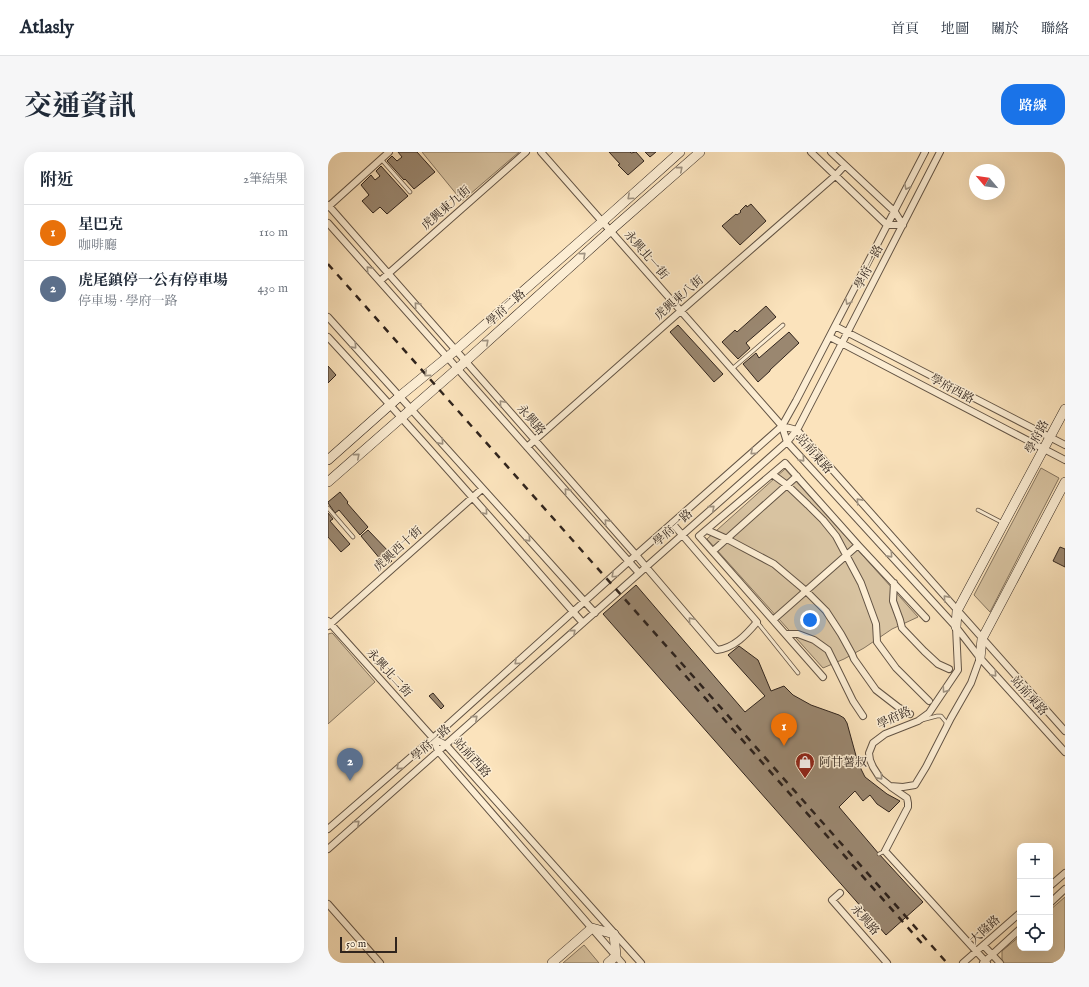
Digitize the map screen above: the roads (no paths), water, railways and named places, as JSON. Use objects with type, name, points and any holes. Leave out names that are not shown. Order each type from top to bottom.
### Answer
[{"type":"street","points":[[328,206],[389,152]]},
{"type":"street","name":"虎興東九街","points":[[380,281],[526,152]]},
{"type":"street","name":"永興北一街","points":[[541,152],[782,426]]},
{"type":"street","name":"學府二路","points":[[328,460],[400,396],[456,350],[680,152]]},
{"type":"street","name":"學府二路","points":[[328,482],[700,152]]},
{"type":"street","points":[[811,152],[887,225],[903,225]]},
{"type":"street","points":[[831,152],[894,212],[903,225]]},
{"type":"street","name":"學府一路","points":[[328,829],[433,738],[782,426],[830,337],[925,152]]},
{"type":"street","name":"學府一路","points":[[328,849],[595,614],[787,442],[797,430],[940,152]]},
{"type":"street","name":"虎興東八街","points":[[528,447],[680,311],[835,176],[845,165]]},
{"type":"street","name":"永興路","points":[[328,206],[636,555],[717,650],[725,649],[748,634],[758,622]]},
{"type":"street","name":"永興路","points":[[328,223],[639,573]]},
{"type":"street","points":[[328,317],[595,614]]},
{"type":"street","points":[[328,327],[333,323]]},
{"type":"street","name":"學府西路","points":[[835,326],[1065,445]]},
{"type":"street","points":[[328,337],[473,497],[583,623]]},
{"type":"street","name":"學府西路","points":[[830,337],[1065,460]]},
{"type":"street","name":"學府路","points":[[890,786],[880,778],[870,760],[869,753],[873,742],[885,734],[918,721],[929,713],[958,670],[956,627],[957,611],[1065,409]]},
{"type":"street","name":"站前東路","points":[[782,426],[797,430],[1065,732]]},
{"type":"street","name":"站前東路","points":[[782,426],[787,442],[956,627],[980,658],[1065,752]]},
{"type":"street","points":[[823,677],[700,536],[785,463],[926,618]]},
{"type":"street","points":[[772,474],[787,485],[823,520],[836,536],[861,583],[876,624],[877,642],[896,668],[929,701]]},
{"type":"street","points":[[713,551],[797,476]]},
{"type":"street","points":[[890,786],[903,787],[915,785],[926,767],[971,683],[980,658],[982,639],[1065,482]]},
{"type":"street","name":"虎興西十街","points":[[329,624],[482,489]]},
{"type":"street","points":[[672,523],[758,622]]},
{"type":"street","points":[[707,530],[774,564],[806,591],[826,611],[841,634],[854,659],[876,690],[898,707],[910,714]]},
{"type":"street","points":[[773,620],[858,545]]},
{"type":"street","points":[[894,583],[893,601],[902,628],[938,664],[949,669]]},
{"type":"street","name":"永興北二街","points":[[329,624],[433,738]]},
{"type":"street","points":[[786,634],[798,634],[814,640],[828,650],[853,701],[863,716]]},
{"type":"street","name":"站前西路","points":[[433,738],[446,744],[641,963]]},
{"type":"street","name":"站前西路","points":[[433,738],[438,751],[619,960]]},
{"type":"street","points":[[890,786],[907,798],[908,807],[882,853],[921,890],[986,962]]},
{"type":"street","points":[[1053,883],[1065,873]]},
{"type":"street","points":[[1053,900],[1065,889]]},
{"type":"street","name":"永興路","points":[[840,893],[832,900],[887,963]]},
{"type":"street","points":[[328,904],[380,963]]},
{"type":"street","name":"大隆路","points":[[964,963],[1018,915]]},
{"type":"street","points":[[552,963],[592,928],[614,934],[619,960],[608,963]]},
{"type":"street","name":"大隆路","points":[[986,962],[992,954],[1017,933]]},
{"type":"street","points":[[984,946],[1000,963]]},
{"type":"lane","points":[[381,159],[410,192]]},
{"type":"lane","points":[[732,369],[783,325]]},
{"type":"lane","points":[[328,508],[353,537]]},
{"type":"lane","points":[[978,510],[1004,524]]},
{"type":"lane","points":[[758,622],[798,673]]},
{"type":"lane","points":[[918,721],[941,716],[946,722],[946,728]]},
{"type":"railway","points":[[328,264],[947,963]]},
{"type":"railway","points":[[676,665],[926,948]]},
{"type":"place","name":"星巴克","points":[[784,746]]},
{"type":"place","name":"阿甘薯叔","points":[[805,779]]},
{"type":"place","name":"虎尾鎮停一公有停車場","points":[[350,781]]}]
